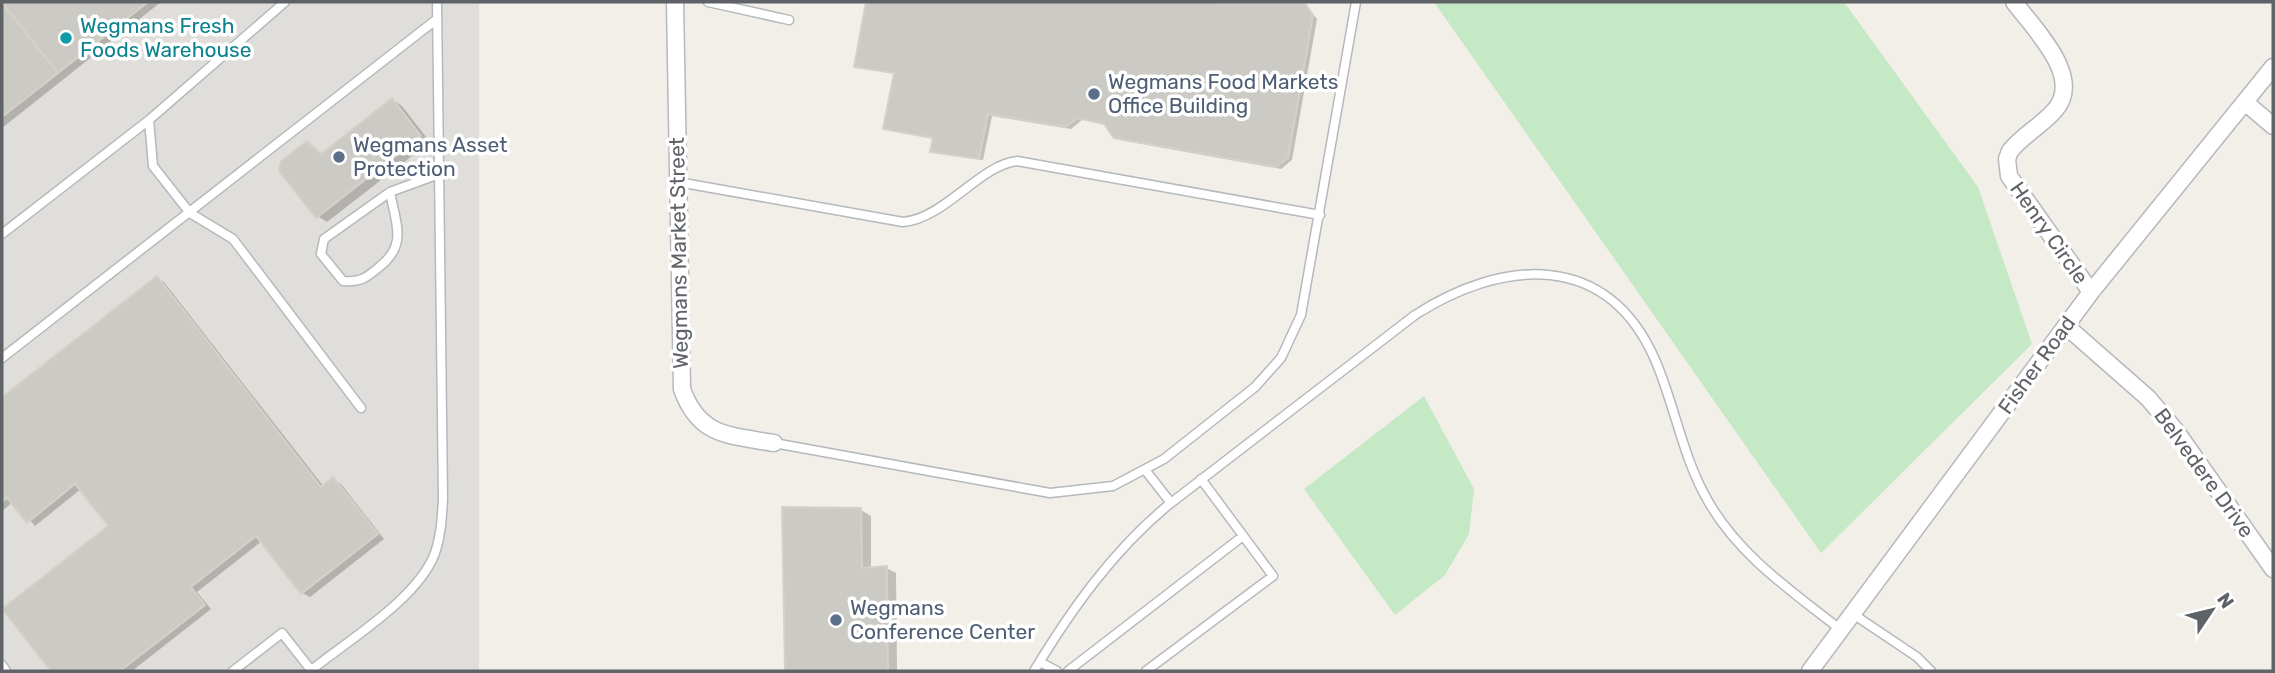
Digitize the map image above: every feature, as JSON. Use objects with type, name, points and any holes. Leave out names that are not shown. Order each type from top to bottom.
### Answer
[{"type":"street","name":"Wegmans Market Street","points":[[675,2],[682,389],[689,408],[704,425],[724,435],[774,443]]},
{"type":"street","name":"Henry Circle","points":[[2014,2],[2053,56],[2063,76],[2065,95],[2056,110],[2010,151],[2007,159],[2009,176],[2091,292]]},
{"type":"street","name":"Fisher Road","points":[[1810,671],[2091,292],[2246,103],[2273,66]]},
{"type":"street","points":[[2246,103],[2273,126]]},
{"type":"street","name":"Belvedere Drive","points":[[2066,326],[2148,398],[2176,431],[2273,569]]},
{"type":"lane","points":[[2,234],[149,120],[285,2]]},
{"type":"lane","points":[[233,671],[282,632],[310,671],[397,602],[421,577],[434,555],[441,532],[443,499],[437,2]]},
{"type":"lane","points":[[708,2],[789,20]]},
{"type":"lane","points":[[774,443],[1050,493],[1113,486],[1146,471],[1255,387],[1281,358],[1301,315],[1356,2]]},
{"type":"lane","points":[[2,358],[437,19]]},
{"type":"lane","points":[[149,120],[153,166],[190,213],[233,239],[361,408]]},
{"type":"lane","points":[[678,182],[903,222],[924,217],[1001,167],[1017,160],[1320,215]]},
{"type":"lane","points":[[390,192],[399,237],[394,255],[361,282],[343,281],[321,254],[324,239],[390,192],[439,174]]},
{"type":"lane","points":[[1034,671],[1100,573],[1142,527],[1201,479],[1436,302],[1457,291],[1505,275],[1557,275],[1594,290],[1635,327],[1655,359],[1690,463],[1708,501],[1726,527],[1757,562],[1841,630]]},
{"type":"lane","points":[[1146,471],[1171,503]]},
{"type":"lane","points":[[1146,671],[1273,576],[1201,479]]},
{"type":"lane","points":[[1068,671],[1243,536]]},
{"type":"lane","points":[[1853,614],[1917,657],[1931,671]]},
{"type":"lane","points":[[1040,662],[1057,671]]},
{"type":"lane","points":[[2,666],[6,671]]},
{"type":"shaded area","points":[[2,2],[479,2],[479,671],[2,671]]},
{"type":"green space","points":[[1434,2],[1844,2],[1978,187],[2032,344],[1821,553]]},
{"type":"green space","points":[[1424,396],[1474,489],[1469,534],[1445,575],[1395,615],[1304,489]]},
{"type":"building","name":"Wegmans Fresh Foods Warehouse","points":[[2,2],[148,2],[58,73]]},
{"type":"building","name":"Wegmans Food Markets Office Building","points":[[866,2],[1305,3],[1313,15],[1288,158],[1276,167],[1114,138],[1104,124],[1077,118],[1066,127],[988,114],[979,159],[930,152],[933,138],[883,129],[894,73],[854,67]]},
{"type":"building","points":[[2,3],[58,73],[2,117]]},
{"type":"building","name":"Wegmans Asset Protection","points":[[392,98],[421,136],[316,218],[279,171],[281,161],[307,141],[321,154]]},
{"type":"building","points":[[157,276],[321,487],[333,477],[378,534],[301,594],[256,536],[191,587],[205,605],[120,671],[51,671],[2,609],[108,526],[75,484],[27,523],[7,498],[2,502],[2,397]]},
{"type":"building","name":"Wegmans Conference Center","points":[[782,507],[861,508],[862,568],[887,566],[888,671],[785,671]]},
{"type":"place","name":"Wegmans Fresh Foods Warehouse","points":[[66,38]]},
{"type":"place","name":"Wegmans Food Markets Office Building","points":[[1094,94]]},
{"type":"place","name":"Wegmans Asset Protection","points":[[339,157]]},
{"type":"place","name":"Wegmans Conference Center","points":[[836,620]]}]
